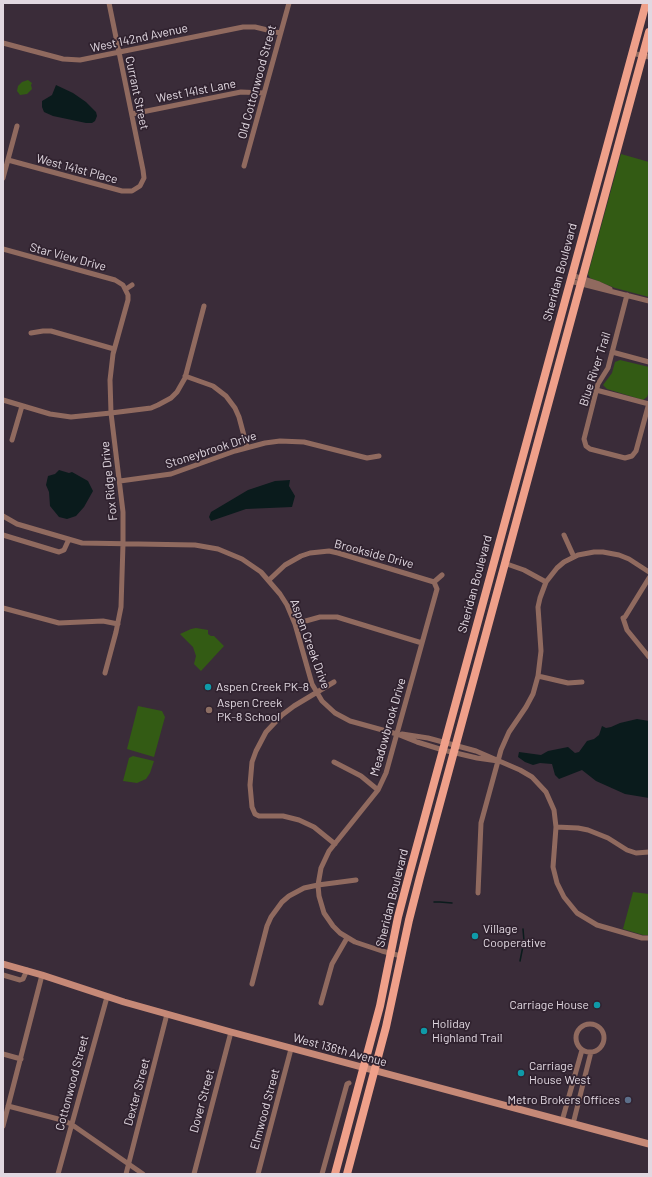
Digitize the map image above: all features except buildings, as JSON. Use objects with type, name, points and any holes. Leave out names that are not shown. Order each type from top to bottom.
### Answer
[{"type":"main road","name":"Sheridan Boulevard","points":[[336,1174],[380,1006],[409,875],[646,3]]},
{"type":"main road","name":"Sheridan Boulevard","points":[[347,1174],[390,1011],[410,912],[581,281],[646,56],[649,32]]},
{"type":"main road","name":"West 136th Avenue","points":[[3,964],[42,975],[107,997],[291,1049],[649,1144]]},
{"type":"street","name":"Currant Street","points":[[109,3],[144,174],[144,178],[140,186]]},
{"type":"street","name":"Old Cottonwood Street","points":[[244,166],[288,3]]},
{"type":"street","name":"West 142nd Avenue","points":[[3,43],[63,59],[73,60],[243,27],[255,27],[280,33]]},
{"type":"street","points":[[632,54],[646,56]]},
{"type":"street","name":"West 141st Lane","points":[[132,114],[241,92],[264,93]]},
{"type":"street","points":[[3,178],[17,126]]},
{"type":"street","name":"West 141st Place","points":[[8,160],[122,191],[132,191],[140,186]]},
{"type":"street","name":"Star View Drive","points":[[3,249],[115,280],[126,288]]},
{"type":"street","points":[[571,278],[649,301]]},
{"type":"street","points":[[126,288],[132,284]]},
{"type":"street","name":"Fox Ridge Drive","points":[[105,673],[118,624],[122,591],[123,512],[111,413],[110,380],[114,349],[128,300],[126,288]]},
{"type":"street","name":"Blue River Trail","points":[[627,295],[608,368],[600,379],[596,390],[584,439],[586,448],[625,458],[636,456],[649,403]]},
{"type":"street","points":[[3,400],[50,414],[70,417],[158,406],[172,398],[177,392],[185,376],[204,306]]},
{"type":"street","points":[[31,333],[50,331],[114,349]]},
{"type":"street","points":[[612,352],[649,362]]},
{"type":"street","points":[[185,376],[213,386],[226,396],[235,408],[239,417],[247,447]]},
{"type":"street","points":[[596,390],[649,403]]},
{"type":"street","points":[[12,440],[22,406]]},
{"type":"street","name":"Stoneybrook Drive","points":[[120,481],[171,474],[247,447],[265,443],[292,441],[317,445],[367,458],[379,456]]},
{"type":"street","name":"Aspen Creek Drive","points":[[3,516],[18,524],[87,543],[195,545],[218,549],[242,559],[269,580],[287,605],[295,624],[312,684],[328,708],[342,718],[350,721],[397,734],[417,742],[444,746],[477,758],[498,761],[528,774],[541,786],[551,803],[555,815],[556,827],[553,858],[554,873],[558,887],[569,905],[582,917],[597,925],[642,938],[649,938]]},
{"type":"street","points":[[3,534],[10,538],[59,552],[64,550],[69,539]]},
{"type":"street","points":[[564,535],[574,557]]},
{"type":"street","name":"Brookside Drive","points":[[269,580],[285,565],[301,556],[310,553],[329,551],[434,582]]},
{"type":"street","points":[[478,893],[481,823],[498,761],[504,742],[526,707],[538,676],[541,651],[538,607],[546,582],[557,568],[574,557],[594,552],[610,552],[628,559],[649,572]]},
{"type":"street","points":[[504,563],[524,570],[546,582]]},
{"type":"street","points":[[434,582],[442,575]]},
{"type":"street","points":[[649,578],[623,618],[627,630],[649,657]]},
{"type":"street","name":"Meadowbrook Drive","points":[[401,956],[355,942],[347,938],[333,926],[324,913],[319,896],[318,885],[324,859],[378,790],[386,774],[437,589],[434,582]]},
{"type":"street","points":[[3,608],[59,623],[103,621],[118,624]]},
{"type":"street","points":[[295,624],[320,617],[337,617],[422,643]]},
{"type":"street","points":[[538,676],[568,683],[582,682]]},
{"type":"street","points":[[334,682],[299,702],[272,725],[260,741],[252,762],[250,773],[252,807],[255,814],[259,816],[291,818],[307,823],[335,844]]},
{"type":"street","points":[[334,762],[361,776],[378,790]]},
{"type":"street","points":[[556,827],[588,830],[608,838],[636,853],[649,852]]},
{"type":"street","points":[[252,984],[267,926],[282,902],[304,888],[356,880]]},
{"type":"street","points":[[321,1003],[332,964],[347,938]]},
{"type":"street","points":[[3,975],[20,980],[24,979],[26,970]]},
{"type":"street","points":[[3,1126],[42,975]]},
{"type":"street","name":"Cottonwood Street","points":[[58,1174],[107,997]]},
{"type":"street","name":"Dexter Street","points":[[126,1174],[167,1014]]},
{"type":"street","points":[[591,1024],[602,1031],[604,1038],[599,1049],[591,1052],[582,1050],[576,1043],[576,1034],[582,1026],[591,1024]]},
{"type":"street","name":"Dover Street","points":[[194,1174],[231,1032]]},
{"type":"street","name":"Elmwood Street","points":[[258,1174],[291,1049]]},
{"type":"street","points":[[562,1121],[582,1050]]},
{"type":"street","points":[[573,1124],[591,1052]]},
{"type":"street","points":[[3,1054],[21,1059]]},
{"type":"street","points":[[322,1174],[347,1084],[349,1083]]},
{"type":"street","points":[[8,1106],[71,1124],[143,1174]]},
{"type":"green space","points":[[28,80],[32,83],[32,89],[27,94],[20,95],[17,91],[18,86],[22,82]]},
{"type":"green space","points":[[621,154],[649,162],[649,297],[615,288],[590,278],[588,274]]},
{"type":"green space","points":[[620,360],[649,367],[649,391],[647,397],[643,400],[607,389],[603,385],[612,373],[615,362]]},
{"type":"green space","points":[[196,628],[208,630],[208,634],[214,636],[224,646],[201,671],[194,664],[196,656],[193,647],[180,634]]},
{"type":"green space","points":[[138,706],[162,711],[165,717],[154,757],[127,749]]},
{"type":"green space","points":[[133,756],[154,761],[150,773],[146,779],[137,783],[123,781],[129,758]]},
{"type":"green space","points":[[633,892],[649,894],[649,935],[643,935],[623,929]]},
{"type":"shaded area","points":[[56,85],[73,93],[86,102],[96,112],[97,116],[95,121],[92,123],[86,123],[53,116],[44,112],[42,101],[52,95]]},
{"type":"shaded area","points":[[59,470],[69,473],[72,472],[88,481],[93,491],[84,507],[76,516],[67,519],[59,517],[50,506],[49,492],[46,485],[48,476],[55,474]]},
{"type":"shaded area","points":[[290,480],[289,486],[295,496],[292,507],[246,509],[211,521],[209,517],[211,512],[248,490],[275,481]]},
{"type":"shaded area","points":[[637,719],[649,721],[649,798],[625,794],[596,781],[582,770],[559,779],[555,775],[552,764],[540,763],[533,765],[518,757],[519,752],[541,755],[548,751],[568,747],[575,753],[579,752],[587,741],[594,739],[599,735],[602,726],[606,728],[611,727]]},
{"type":"waterway","points":[[434,902],[452,903]]},
{"type":"waterway","points":[[520,961],[524,941],[523,929]]},
{"type":"place","name":"Aspen Creek PK-8","points":[[208,687]]},
{"type":"place","name":"Aspen Creek PK-8 School","points":[[209,710]]},
{"type":"place","name":"Village Cooperative","points":[[475,936]]},
{"type":"place","name":"Carriage House","points":[[597,1005]]},
{"type":"place","name":"Holiday Highland Trail","points":[[424,1031]]},
{"type":"place","name":"Carriage House West","points":[[521,1073]]},
{"type":"place","name":"Metro Brokers Offices","points":[[628,1100]]}]
